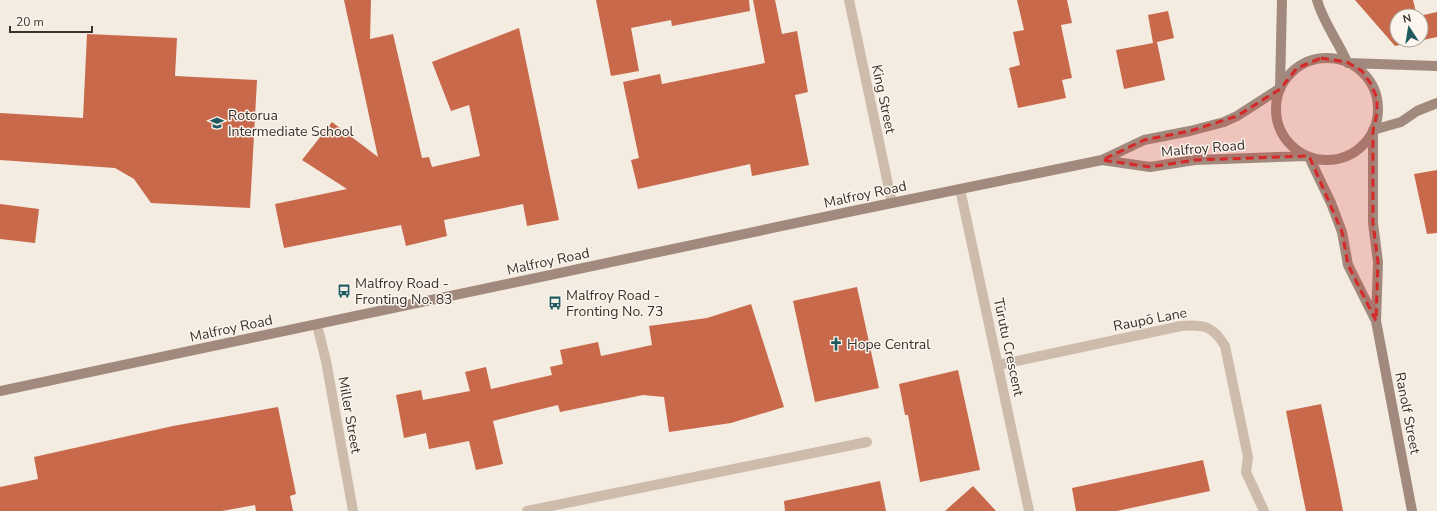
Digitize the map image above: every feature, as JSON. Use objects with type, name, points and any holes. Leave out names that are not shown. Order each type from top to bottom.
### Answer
[{"type":"main road","points":[[1282,0],[1280,88],[1276,102],[1276,115],[1279,128],[1286,140],[1295,149],[1308,156],[1334,160],[1346,156],[1361,146],[1373,130],[1377,114],[1377,98],[1371,84],[1362,71],[1348,62],[1338,42],[1325,22],[1317,0]]},
{"type":"main road","points":[[1280,88],[1287,77],[1297,68],[1308,61],[1321,58],[1334,58],[1348,62],[1437,66]]},
{"type":"main road","name":"Malfroy Road","points":[[0,391],[1102,160],[1144,140],[1190,131],[1224,122],[1237,116],[1280,88]]},
{"type":"main road","points":[[1373,130],[1401,122],[1417,112],[1437,103]]},
{"type":"main road","name":"Ranolf Street","points":[[1373,130],[1372,223],[1378,262],[1376,321],[1412,511]]},
{"type":"main road","name":"Malfroy Road","points":[[1102,160],[1150,167],[1195,160],[1308,156]]},
{"type":"main road","name":"Ranolf Street","points":[[1308,156],[1331,203],[1342,232],[1348,265],[1376,321]]},
{"type":"street","name":"King Street","points":[[849,0],[892,203]]},
{"type":"street","name":"Tūrutu Crescent","points":[[960,189],[1029,511]]},
{"type":"street","name":"Miller Street","points":[[317,325],[326,361],[353,511]]},
{"type":"street","name":"Raupō Lane","points":[[998,366],[1181,326],[1196,325],[1209,327],[1218,335],[1226,346],[1248,457],[1246,472],[1264,511]]},
{"type":"street","points":[[527,511],[867,442]]},
{"type":"highlighted area","points":[[1321,58],[1347,62],[1362,71],[1371,84],[1377,98],[1377,114],[1373,131],[1373,223],[1378,262],[1376,321],[1348,265],[1342,232],[1309,156],[1195,160],[1150,167],[1102,160],[1144,140],[1190,131],[1237,116],[1280,89],[1297,68]]},
{"type":"building","points":[[344,0],[371,0],[370,39],[393,34],[422,158],[429,157],[432,167],[480,156],[469,105],[451,111],[432,62],[519,28],[559,220],[527,226],[523,204],[444,220],[447,236],[406,246],[401,225],[284,248],[275,204],[347,189],[302,160],[332,122],[378,157]]},
{"type":"building","points":[[596,0],[749,0],[750,11],[672,26],[671,20],[631,28],[639,71],[611,76]]},
{"type":"building","points":[[753,0],[775,0],[782,34],[797,31],[808,92],[795,95],[809,165],[752,176],[750,164],[638,189],[631,160],[639,158],[623,82],[660,74],[662,84],[765,63]]},
{"type":"building","points":[[1017,0],[1067,0],[1072,23],[1061,25],[1072,78],[1062,80],[1066,98],[1018,108],[1009,68],[1020,65],[1013,32],[1024,30]]},
{"type":"building","points":[[1355,0],[1413,0],[1415,8],[1389,8],[1389,39]]},
{"type":"building","points":[[1168,11],[1174,38],[1157,42],[1165,80],[1124,89],[1116,50],[1153,43],[1148,15]]},
{"type":"building","points":[[1437,12],[1437,37],[1429,39],[1429,14]]},
{"type":"building","points":[[87,34],[177,38],[175,76],[257,80],[250,208],[151,203],[134,179],[115,168],[0,160],[0,113],[83,118]]},
{"type":"building","points":[[1437,170],[1437,233],[1427,234],[1414,174]]},
{"type":"building","points":[[0,204],[39,209],[35,243],[0,239]]},
{"type":"building","name":"Hope Central","points":[[857,287],[879,388],[815,402],[793,301]]},
{"type":"building","points":[[751,304],[784,407],[731,423],[669,432],[664,397],[643,395],[560,412],[558,405],[493,421],[503,464],[476,470],[469,441],[429,449],[426,433],[404,438],[396,395],[421,390],[423,400],[470,391],[465,372],[486,367],[491,389],[552,375],[550,367],[563,364],[560,350],[598,342],[601,356],[652,345],[649,326],[707,318]]},
{"type":"building","points":[[958,370],[980,470],[920,482],[908,415],[905,415],[899,384]]},
{"type":"building","points":[[1321,404],[1343,511],[1306,511],[1301,487],[1286,411]]},
{"type":"building","points":[[278,407],[296,494],[290,496],[293,511],[256,511],[255,505],[222,511],[0,511],[0,487],[38,479],[34,457],[173,426]]},
{"type":"building","points":[[1203,460],[1210,491],[1117,511],[1076,511],[1072,488]]},
{"type":"building","points":[[880,481],[886,511],[785,511],[784,501]]},
{"type":"building","points":[[973,486],[996,511],[945,511]]},
{"type":"place","name":"Rotorua Intermediate School","points":[[217,123]]},
{"type":"place","name":"Malfroy Road - Fronting No. 83","points":[[344,291]]},
{"type":"place","name":"Malfroy Road - Fronting No. 73","points":[[555,303]]},
{"type":"place","name":"Hope Central","points":[[836,344]]}]
